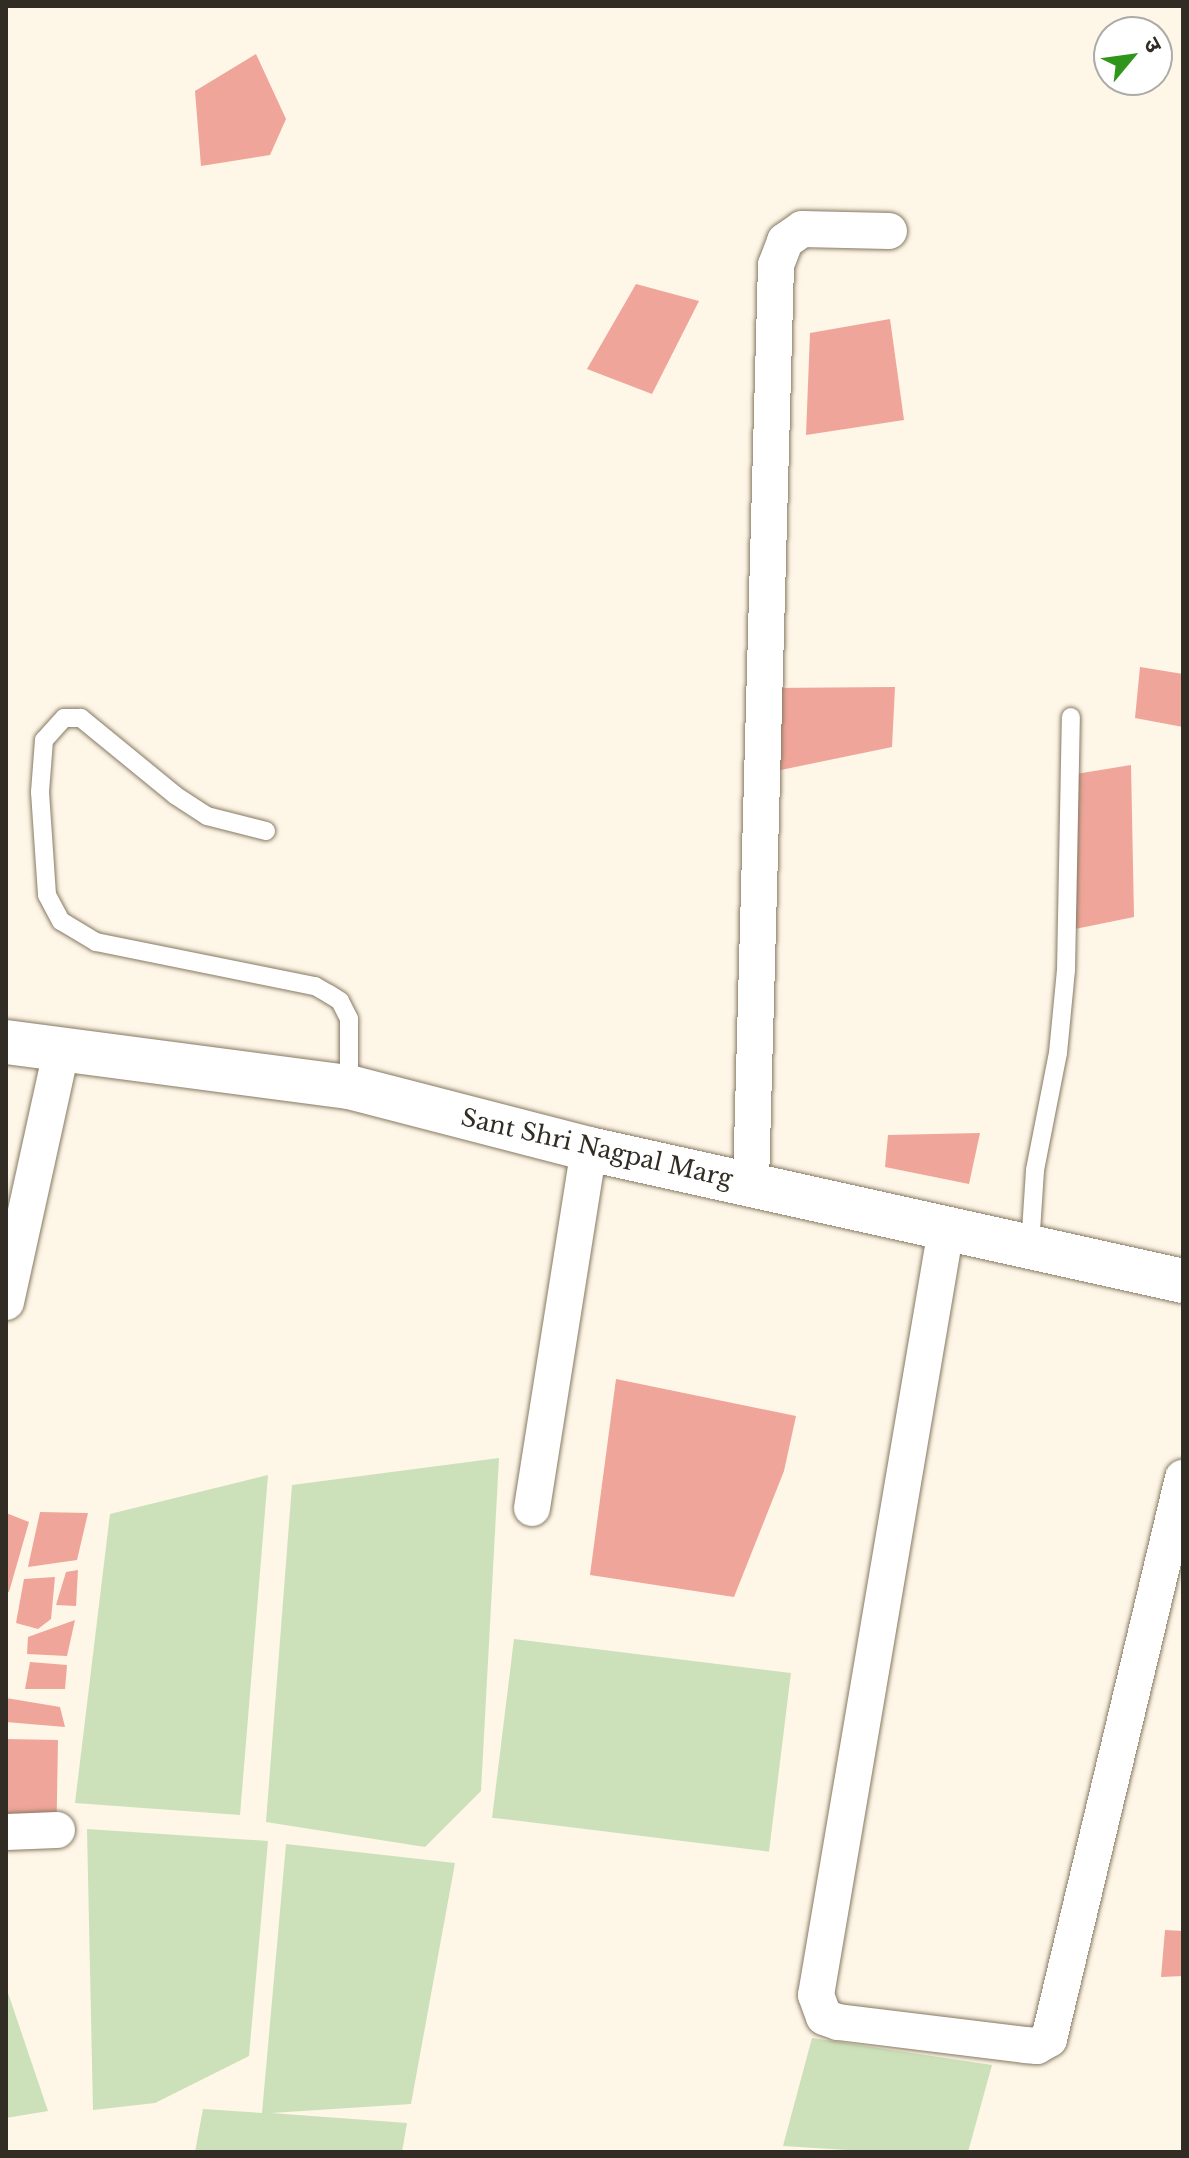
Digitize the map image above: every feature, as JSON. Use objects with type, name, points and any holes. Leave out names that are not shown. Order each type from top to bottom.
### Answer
[{"type":"main road","name":"Sant Shri Nagpal Marg","points":[[6,1042],[349,1087],[589,1149],[1183,1281]]},
{"type":"street","points":[[751,1183],[776,265],[785,241],[802,229],[889,231]]},
{"type":"street","points":[[6,1302],[62,1047]]},
{"type":"street","points":[[532,1508],[589,1149]]},
{"type":"street","points":[[946,1229],[816,1995],[817,2005],[824,2017],[838,2022],[1025,2045],[1037,2046],[1049,2039],[1183,1478]]},
{"type":"street","points":[[6,1832],[57,1830]]},
{"type":"lane","points":[[1030,1246],[1035,1170],[1058,1053],[1066,970],[1071,717]]},
{"type":"lane","points":[[266,831],[207,816],[175,795],[81,718],[64,718],[44,740],[40,792],[47,895],[61,921],[96,942],[315,986],[329,994],[340,1001],[349,1019],[349,1087]]},
{"type":"green space","points":[[499,1458],[481,1791],[425,1847],[266,1822],[292,1485]]},
{"type":"green space","points":[[268,1475],[240,1815],[75,1803],[110,1514]]},
{"type":"green space","points":[[514,1639],[791,1673],[769,1852],[492,1818]]},
{"type":"green space","points":[[87,1829],[268,1841],[249,2056],[155,2103],[93,2110]]},
{"type":"green space","points":[[286,1844],[455,1863],[411,2104],[271,2113],[407,2123],[402,2152],[195,2152],[203,2109],[262,2113]]},
{"type":"green space","points":[[6,1987],[48,2111],[6,2118]]},
{"type":"green space","points":[[812,2038],[992,2065],[968,2152],[880,2152],[783,2146]]},
{"type":"building","points":[[256,54],[286,119],[270,155],[201,166],[195,91]]},
{"type":"building","points":[[636,284],[699,301],[652,394],[587,369]]},
{"type":"building","points":[[890,319],[904,420],[806,435],[810,333]]},
{"type":"building","points":[[1140,667],[1183,674],[1183,727],[1135,718]]},
{"type":"building","points":[[895,687],[892,747],[771,772],[769,688]]},
{"type":"building","points":[[1131,765],[1134,917],[1075,929],[1076,774]]},
{"type":"building","points":[[980,1133],[969,1184],[885,1167],[888,1135]]},
{"type":"building","points":[[616,1379],[796,1416],[784,1471],[734,1597],[590,1575]]},
{"type":"building","points":[[40,1512],[88,1513],[77,1560],[28,1567]]},
{"type":"building","points":[[6,1513],[29,1522],[9,1592],[6,1591]]},
{"type":"building","points":[[78,1570],[76,1606],[56,1605],[66,1572]]},
{"type":"building","points":[[55,1577],[51,1619],[38,1629],[16,1623],[24,1579]]},
{"type":"building","points":[[75,1620],[67,1656],[27,1654],[28,1637]]},
{"type":"building","points":[[30,1662],[67,1665],[65,1689],[25,1689]]},
{"type":"building","points":[[6,1698],[60,1707],[65,1727],[6,1722]]},
{"type":"building","points":[[6,1739],[58,1740],[57,1816],[6,1815]]},
{"type":"building","points":[[1165,1930],[1183,1931],[1183,1976],[1161,1977]]}]
